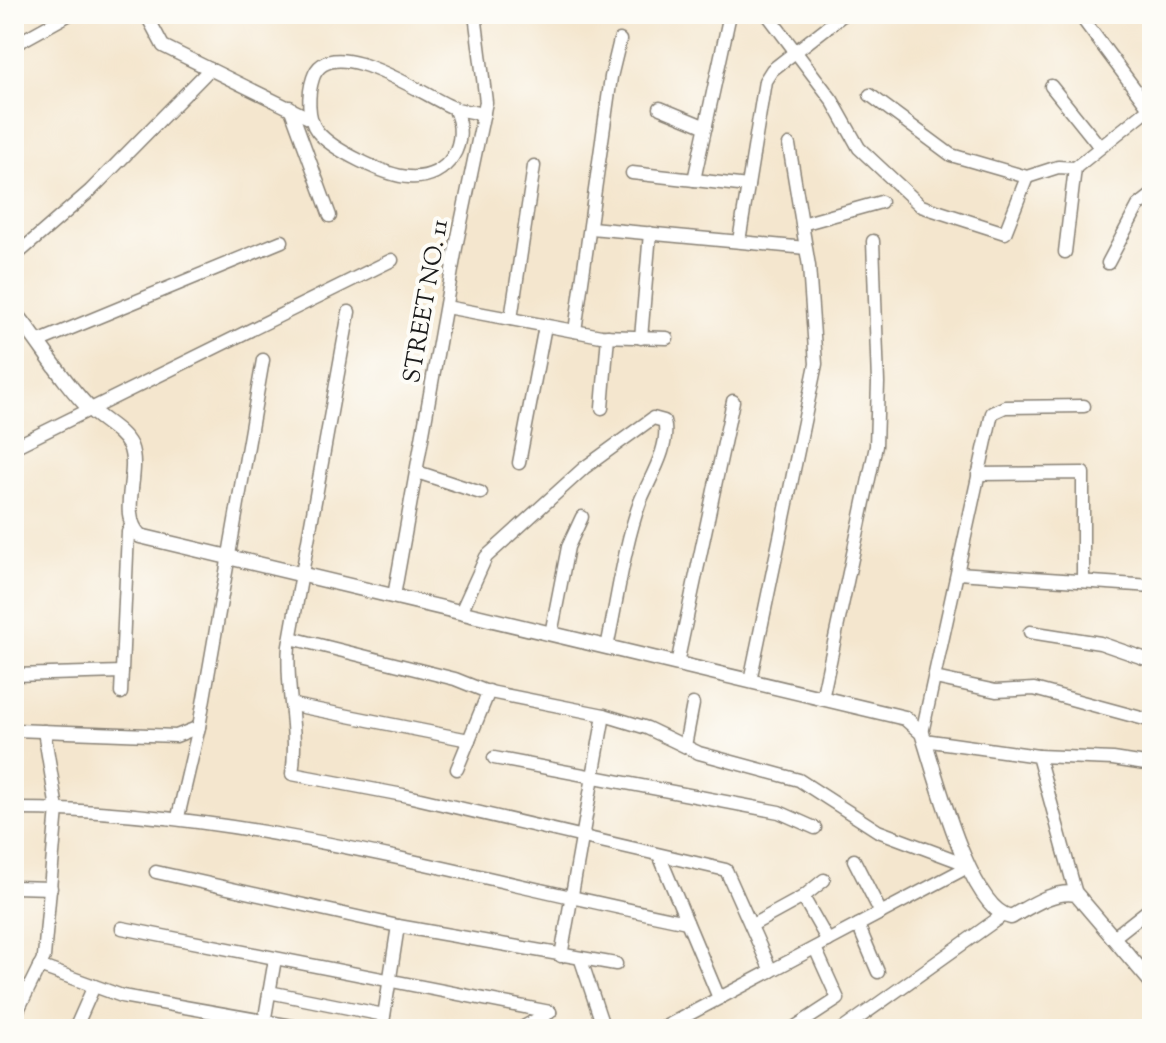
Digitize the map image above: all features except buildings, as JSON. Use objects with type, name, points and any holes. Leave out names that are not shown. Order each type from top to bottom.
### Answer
[{"type":"street","points":[[14,45],[70,14]]},
{"type":"street","points":[[146,14],[163,46],[311,119]]},
{"type":"street","name":"STREET NO. 11","points":[[394,596],[484,114],[486,92],[475,14]]},
{"type":"street","points":[[694,180],[730,14]]},
{"type":"street","points":[[767,14],[832,100],[859,148],[932,212],[1005,233],[1009,230],[1027,177]]},
{"type":"street","points":[[739,241],[765,81],[772,70],[844,14]]},
{"type":"street","points":[[1065,252],[1075,168],[1151,107],[1079,14]]},
{"type":"street","points":[[575,331],[611,77],[620,40]]},
{"type":"street","points":[[454,108],[461,134],[456,158],[443,169],[411,178],[382,171],[342,150],[317,132],[311,119],[309,88],[315,72],[324,65],[342,61],[392,73],[454,108],[484,114]]},
{"type":"street","points":[[14,257],[90,191],[210,69]]},
{"type":"street","points":[[1051,86],[1100,147]]},
{"type":"street","points":[[870,95],[941,150],[1027,177],[1058,167],[1075,168]]},
{"type":"street","points":[[290,107],[297,135],[330,216]]},
{"type":"street","points":[[660,108],[706,127]]},
{"type":"street","points":[[750,681],[816,364],[806,248],[789,145]]},
{"type":"street","points":[[511,319],[534,166]]},
{"type":"street","points":[[632,173],[748,186]]},
{"type":"street","points":[[1108,263],[1138,206],[1152,195]]},
{"type":"street","points":[[802,224],[881,202]]},
{"type":"street","points":[[591,228],[806,248]]},
{"type":"street","points":[[641,338],[650,233]]},
{"type":"street","points":[[40,341],[282,241]]},
{"type":"street","points":[[822,699],[876,446],[878,383],[873,241]]},
{"type":"street","points":[[14,447],[392,260]]},
{"type":"street","points":[[446,307],[608,336],[667,338]]},
{"type":"street","points":[[14,311],[91,410],[124,437],[131,449],[132,524],[128,532],[121,693]]},
{"type":"street","points":[[349,312],[287,663],[293,705],[294,775],[403,795],[726,870],[771,971]]},
{"type":"street","points":[[519,463],[545,326]]},
{"type":"street","points":[[602,408],[608,336]]},
{"type":"street","points":[[178,817],[199,727],[263,360]]},
{"type":"street","points":[[677,664],[733,401]]},
{"type":"street","points":[[923,736],[989,419],[996,410],[1025,405],[1084,406]]},
{"type":"street","points":[[461,612],[486,557],[584,468],[653,418],[664,421],[665,430],[653,476],[640,503],[607,647]]},
{"type":"street","points":[[417,472],[481,493]]},
{"type":"street","points":[[978,474],[1083,473],[1083,581]]},
{"type":"street","points":[[551,634],[568,547],[582,517]]},
{"type":"street","points":[[132,524],[140,536],[905,718],[923,736],[966,864],[994,909],[1011,917],[1069,892],[1076,894]]},
{"type":"street","points":[[958,573],[1152,586]]},
{"type":"street","points":[[1030,632],[1100,643],[1152,661]]},
{"type":"street","points":[[291,638],[455,679],[489,691],[604,715],[647,728],[685,746],[799,780],[878,831],[966,864]]},
{"type":"street","points":[[14,675],[122,672]]},
{"type":"street","points":[[935,678],[996,691],[1034,689],[1152,721]]},
{"type":"street","points":[[457,769],[489,691]]},
{"type":"street","points":[[685,746],[693,704]]},
{"type":"street","points":[[293,705],[469,740]]},
{"type":"street","points":[[561,956],[604,715]]},
{"type":"street","points":[[14,730],[176,736],[199,727]]},
{"type":"street","points":[[14,1018],[44,957],[57,809],[44,731]]},
{"type":"street","points":[[923,736],[1038,756],[1113,759],[1152,765]]},
{"type":"street","points":[[1038,756],[1076,894],[1150,977]]},
{"type":"street","points":[[494,758],[779,812],[815,828]]},
{"type":"street","points":[[14,809],[178,817],[337,843],[687,922]]},
{"type":"street","points":[[659,855],[719,998]]},
{"type":"street","points":[[854,860],[881,913]]},
{"type":"street","points":[[661,1029],[960,871],[966,864]]},
{"type":"street","points":[[156,872],[398,926],[616,964]]},
{"type":"street","points":[[752,925],[803,897],[824,880]]},
{"type":"street","points":[[14,887],[51,888]]},
{"type":"street","points":[[803,897],[828,941]]},
{"type":"street","points":[[1114,937],[1152,907]]},
{"type":"street","points":[[843,1029],[1003,915]]},
{"type":"street","points":[[858,925],[878,972]]},
{"type":"street","points":[[382,1029],[398,926]]},
{"type":"street","points":[[122,928],[550,1012],[520,1029]]},
{"type":"street","points":[[792,1029],[838,999],[815,948]]},
{"type":"street","points":[[263,1025],[275,959]]},
{"type":"street","points":[[581,960],[604,1029]]},
{"type":"street","points":[[39,966],[122,996],[263,1025],[309,1029]]},
{"type":"street","points":[[78,1027],[94,986]]},
{"type":"street","points":[[269,992],[384,1015]]}]
